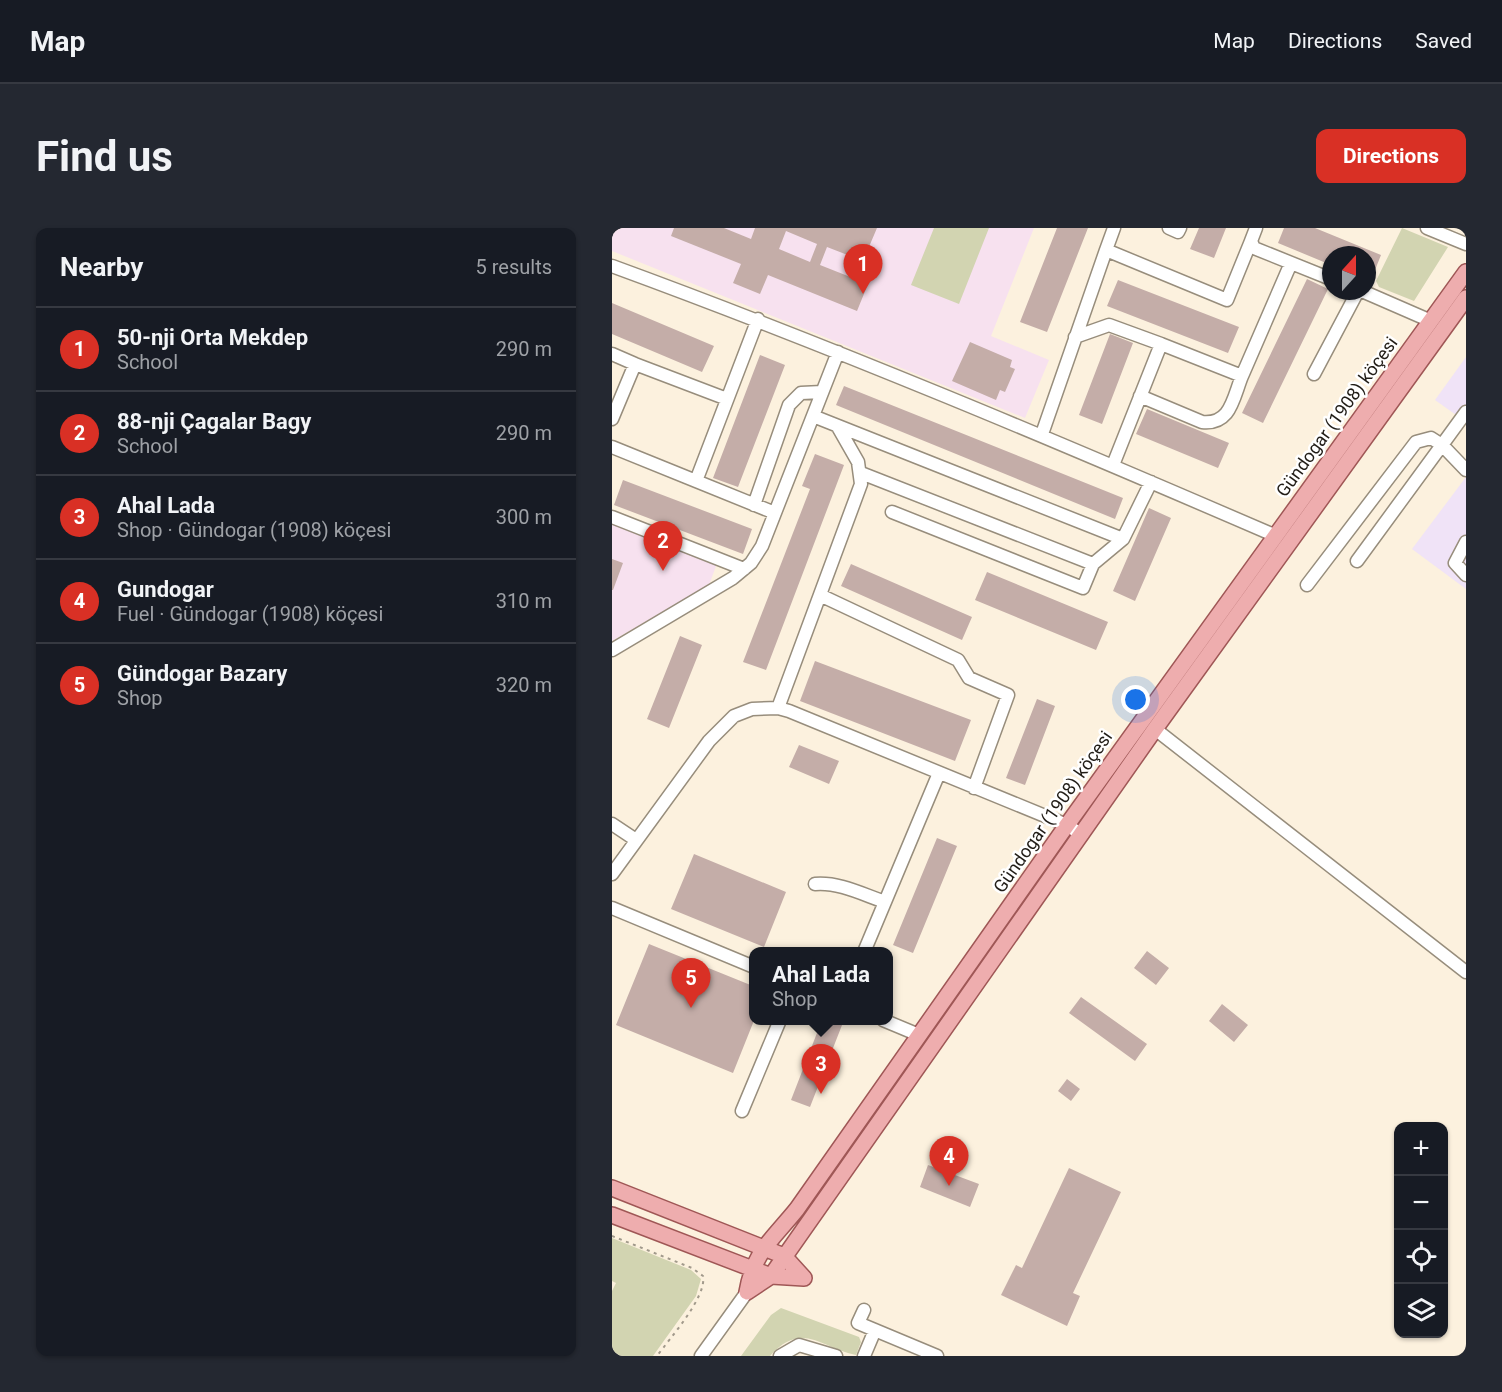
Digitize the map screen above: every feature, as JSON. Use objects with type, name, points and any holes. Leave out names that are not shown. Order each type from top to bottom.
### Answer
[{"type":"main road","name":"Gündogar (1908) köçesi","points":[[747,1292],[771,1276],[1082,835],[1466,272]]},
{"type":"main road","name":"Gündogar (1908) köçesi","points":[[747,1292],[751,1269],[764,1248],[797,1209],[1067,825],[1466,298]]},
{"type":"main road","points":[[612,1188],[784,1256],[804,1278],[771,1276],[612,1215]]},
{"type":"street","points":[[1042,434],[1114,228]]},
{"type":"street","points":[[1106,250],[1227,300],[1256,228]]},
{"type":"street","points":[[1427,228],[1466,244]]},
{"type":"street","points":[[1251,240],[1254,248],[1322,275]]},
{"type":"street","points":[[1140,396],[1202,422],[1212,423],[1221,420],[1228,412],[1291,263]]},
{"type":"street","points":[[612,266],[758,319],[1042,434],[1282,540]]},
{"type":"street","points":[[1376,298],[1431,321]]},
{"type":"street","points":[[1314,374],[1355,300]]},
{"type":"street","points":[[696,481],[758,319]]},
{"type":"street","points":[[1075,337],[1108,325],[1242,376]]},
{"type":"street","points":[[1113,465],[1161,344]]},
{"type":"street","points":[[612,650],[752,563],[762,546],[838,352]]},
{"type":"street","points":[[612,354],[728,399]]},
{"type":"street","points":[[612,419],[635,364]]},
{"type":"street","points":[[754,505],[789,405],[801,393],[822,392]]},
{"type":"street","points":[[1357,561],[1466,412]]},
{"type":"street","points":[[813,416],[1123,539]]},
{"type":"street","points":[[778,708],[822,596],[861,484],[861,473],[850,445],[837,426]]},
{"type":"street","points":[[1307,585],[1416,442],[1431,438],[1442,445],[1466,470]]},
{"type":"street","points":[[612,447],[775,513]]},
{"type":"street","points":[[861,473],[1093,564]]},
{"type":"street","points":[[892,512],[1083,588],[1093,564],[1123,539],[1151,482]]},
{"type":"street","points":[[612,517],[744,569]]},
{"type":"street","points":[[1466,542],[1455,563],[1466,575]]},
{"type":"street","points":[[822,596],[958,660],[969,678],[1008,695],[974,788]]},
{"type":"street","points":[[612,874],[710,741],[734,716],[752,709],[778,708],[1067,825],[1082,835]]},
{"type":"street","points":[[1155,729],[1466,972]]},
{"type":"street","points":[[866,947],[939,773]]},
{"type":"street","points":[[612,824],[636,840]]},
{"type":"street","points":[[815,884],[827,883],[885,902]]},
{"type":"street","points":[[612,908],[749,965]]},
{"type":"street","points":[[893,1024],[919,1035]]},
{"type":"street","points":[[742,1111],[778,1025]]},
{"type":"street","name":"Gündogar (1908) köçesi","points":[[701,1356],[747,1292]]},
{"type":"street","points":[[864,1310],[858,1323],[937,1356]]},
{"type":"street","points":[[864,1356],[875,1330]]},
{"type":"street","points":[[780,1356],[790,1348],[799,1345],[836,1356]]},
{"type":"path","points":[[612,1236],[692,1268],[703,1276],[703,1287],[698,1298],[657,1356]]},
{"type":"shaded area","points":[[612,228],[1034,228],[991,336],[1049,360],[1025,418],[612,251]]},
{"type":"shaded area","points":[[1466,357],[1466,422],[1435,400]]},
{"type":"shaded area","points":[[1466,477],[1466,589],[1412,549]]},
{"type":"shaded area","points":[[612,516],[719,558],[709,585],[612,641]]},
{"type":"green space","points":[[934,228],[989,228],[959,304],[911,285]]},
{"type":"green space","points":[[1402,228],[1448,247],[1414,301],[1379,287],[1376,281]]},
{"type":"green space","points":[[612,1238],[691,1270],[701,1279],[696,1296],[653,1356],[612,1356],[612,1291],[616,1283],[612,1281]]},
{"type":"green space","points":[[781,1308],[859,1337],[861,1342],[856,1355],[812,1339],[802,1338],[781,1345],[770,1356],[741,1356],[771,1315]]},
{"type":"building","points":[[674,228],[724,228],[751,239],[755,228],[877,228],[863,261],[827,247],[820,265],[868,284],[857,311],[768,275],[760,294],[733,283],[741,264],[671,236]],"holes":[[[786,231],[817,244],[810,262],[779,249]]]},
{"type":"building","points":[[1057,228],[1088,228],[1047,332],[1020,322]]},
{"type":"building","points":[[1199,228],[1226,228],[1214,258],[1190,249]]},
{"type":"building","points":[[1284,228],[1315,228],[1359,246],[1322,246],[1322,261],[1278,243]]},
{"type":"building","points":[[1376,253],[1381,255],[1376,268]]},
{"type":"building","points":[[1307,279],[1322,286],[1323,300],[1263,423],[1242,413]]},
{"type":"building","points":[[1118,280],[1239,327],[1228,353],[1107,306]]},
{"type":"building","points":[[612,303],[714,346],[702,372],[612,334]]},
{"type":"building","points":[[1110,334],[1133,343],[1102,424],[1079,415]]},
{"type":"building","points":[[970,342],[1012,360],[1010,367],[1015,369],[1005,392],[1000,390],[996,400],[952,381]]},
{"type":"building","points":[[760,355],[785,365],[738,487],[713,478]]},
{"type":"building","points":[[844,386],[1123,498],[1115,519],[836,405]]},
{"type":"building","points":[[1147,409],[1229,443],[1218,468],[1136,434]]},
{"type":"building","points":[[815,454],[844,465],[766,670],[743,662],[810,489],[802,486]]},
{"type":"building","points":[[623,480],[752,529],[743,554],[614,505]]},
{"type":"building","points":[[1149,508],[1171,518],[1135,601],[1113,591]]},
{"type":"building","points":[[612,559],[623,563],[613,590],[612,590]]},
{"type":"building","points":[[851,564],[972,617],[962,640],[841,586]]},
{"type":"building","points":[[987,572],[1108,622],[1096,650],[975,600]]},
{"type":"building","points":[[680,636],[702,645],[669,728],[647,719]]},
{"type":"building","points":[[815,661],[971,720],[955,761],[800,701]]},
{"type":"building","points":[[1037,699],[1055,706],[1025,785],[1006,778]]},
{"type":"building","points":[[799,745],[839,761],[829,784],[789,767]]},
{"type":"building","points":[[937,838],[957,846],[913,953],[893,945]]},
{"type":"building","points":[[694,854],[786,892],[764,947],[671,909]]},
{"type":"building","points":[[649,944],[749,984],[749,1025],[752,1025],[733,1073],[616,1025]]},
{"type":"building","points":[[1147,951],[1169,968],[1156,985],[1134,968]]},
{"type":"building","points":[[1081,997],[1147,1044],[1135,1061],[1069,1013]]},
{"type":"building","points":[[1222,1004],[1248,1025],[1234,1042],[1209,1021]]},
{"type":"building","points":[[820,1025],[842,1025],[810,1107],[791,1100]]},
{"type":"building","points":[[1067,1079],[1080,1089],[1071,1101],[1058,1091]]},
{"type":"building","points":[[928,1165],[979,1184],[970,1207],[920,1187]]},
{"type":"building","points":[[1069,1168],[1121,1192],[1073,1293],[1080,1296],[1067,1326],[1001,1295],[1016,1265],[1022,1268]]},
{"type":"place","name":"50-nji Orta Mekdep","points":[[863,294]]},
{"type":"place","name":"88-nji Çagalar Bagy","points":[[663,571]]},
{"type":"place","name":"Gündogar Bazary","points":[[691,1008]]},
{"type":"place","name":"Ahal Lada","points":[[821,1094]]},
{"type":"place","name":"Gundogar","points":[[949,1186]]}]
